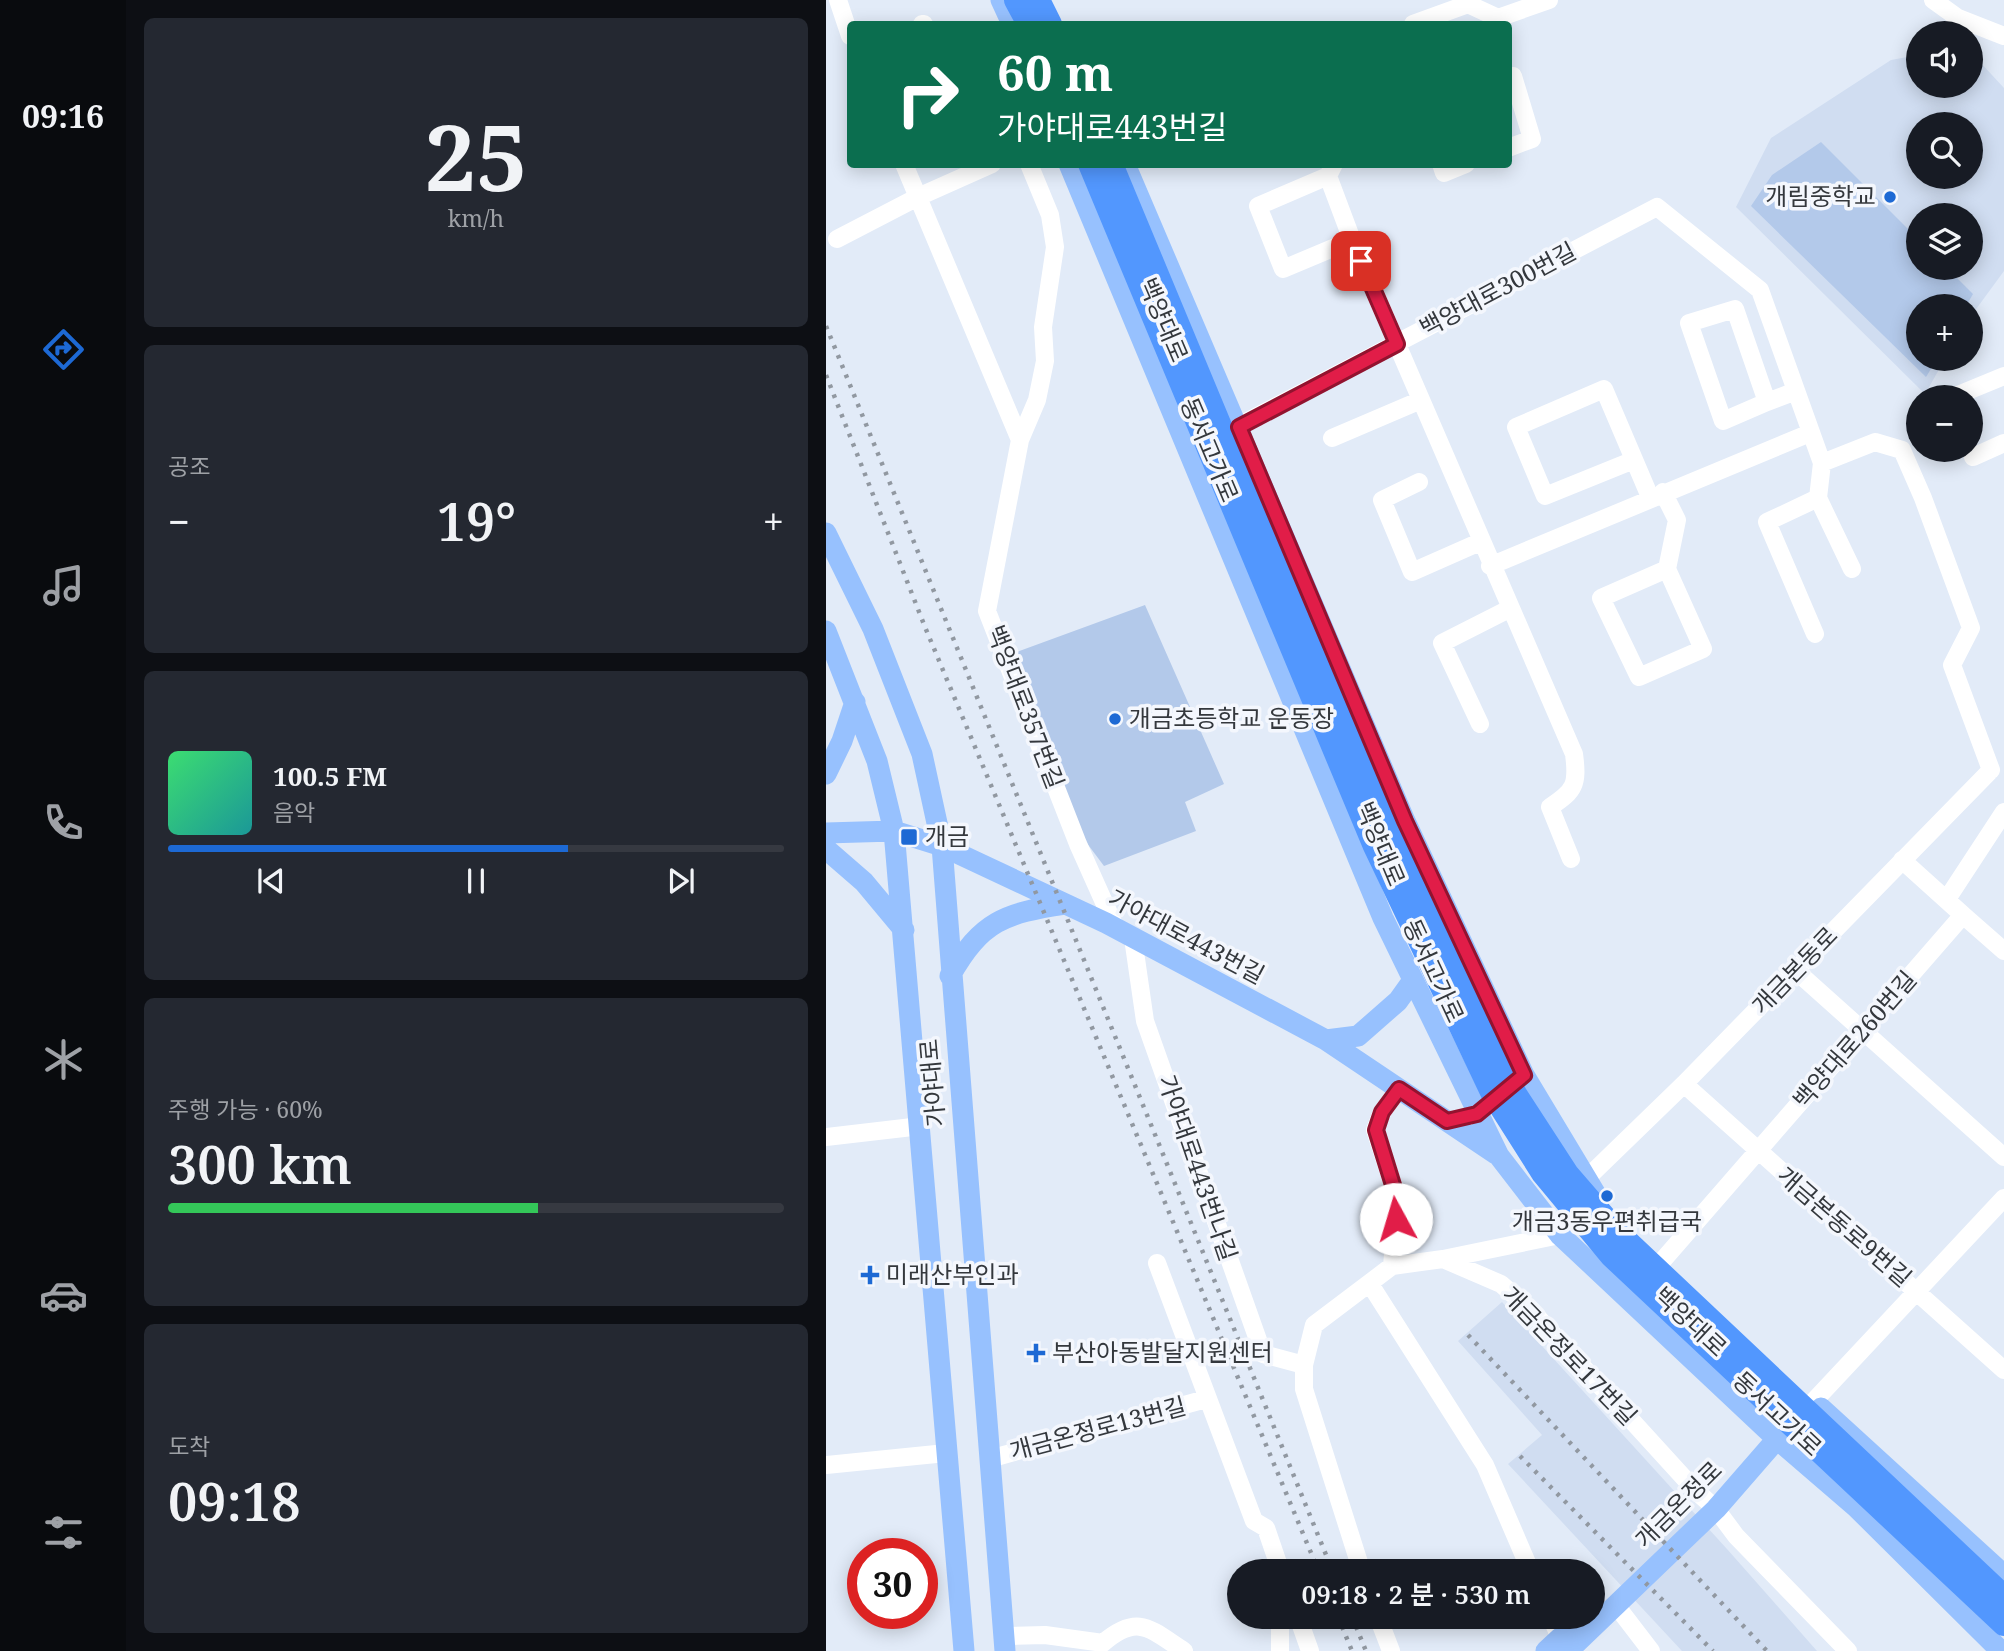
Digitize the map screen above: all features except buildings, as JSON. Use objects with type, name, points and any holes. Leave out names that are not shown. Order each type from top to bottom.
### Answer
[{"type":"highway","points":[[1016,0],[1027,21]]},
{"type":"highway","points":[[1038,0],[1049,21]]},
{"type":"highway","name":"동서고가로","points":[[1092,168],[1374,844],[1493,1094],[1543,1173],[1612,1256],[2004,1623]]},
{"type":"highway","name":"동서고가로","points":[[1113,168],[1390,835],[1515,1094],[1567,1174],[1619,1234],[2004,1597]]},
{"type":"main road","points":[[1001,0],[1011,21]]},
{"type":"main road","points":[[1051,0],[1062,21]]},
{"type":"main road","name":"백양대로","points":[[1071,168],[1343,824],[1413,980],[1499,1156],[1560,1235],[1777,1439],[1856,1507],[2001,1651]]},
{"type":"main road","name":"백양대로","points":[[1127,168],[1405,821],[1524,1075],[1585,1180],[1608,1209],[1662,1260],[1997,1568],[2004,1582]]},
{"type":"main road","name":"가야대로","points":[[826,533],[873,629],[922,754],[942,846],[950,976],[1005,1644]]},
{"type":"main road","name":"가야대로","points":[[826,631],[877,761],[894,831],[964,1651]]},
{"type":"main road","points":[[826,774],[842,741],[855,702]]},
{"type":"main road","name":"가야대로443번길","points":[[826,833],[894,831],[942,846],[1065,904],[1326,1040],[1499,1156],[1608,1209]]},
{"type":"main road","points":[[826,849],[864,882],[904,930]]},
{"type":"main road","points":[[950,976],[967,946],[993,923],[1027,910],[1065,904]]},
{"type":"main road","points":[[1326,1040],[1358,1036],[1398,1001],[1413,980]]},
{"type":"main road","points":[[1447,1121],[1477,1114],[1524,1075]]},
{"type":"main road","name":"개금온정로","points":[[1558,1646],[1615,1604],[1713,1512],[1777,1439]]},
{"type":"main road","points":[[1946,1598],[1968,1606],[1992,1624],[2004,1623]]},
{"type":"main road","name":"개금온정로","points":[[1585,1651],[1615,1604]]},
{"type":"street","points":[[838,0],[847,27]]},
{"type":"street","points":[[1421,21],[1468,4],[1499,21],[1549,0]]},
{"type":"street","points":[[1933,0],[1958,18],[2004,36]]},
{"type":"street","points":[[1512,77],[1532,139],[1512,146]]},
{"type":"street","points":[[906,168],[1020,440]]},
{"type":"street","points":[[837,239],[918,197],[983,168]]},
{"type":"street","name":"백양대로357번길","points":[[1031,168],[1050,215],[1055,247],[1043,327],[1045,361],[1037,400],[1020,440],[988,611],[1078,844],[1118,930]]},
{"type":"street","points":[[1442,168],[1444,173],[1456,168]]},
{"type":"street","points":[[1352,240],[1283,269],[1258,206],[1331,170],[1352,240],[1490,566],[1574,754],[1575,783],[1567,796],[1550,807],[1571,859]]},
{"type":"street","name":"백양대로300번길","points":[[1190,452],[1657,207],[1760,290],[1796,391]]},
{"type":"street","points":[[1767,402],[1735,309],[1689,323],[1723,421],[1796,391],[1822,463],[1818,498],[1852,569]]},
{"type":"street","points":[[1982,385],[2004,376]]},
{"type":"street","points":[[1634,460],[1545,496],[1516,427],[1604,389],[1634,460],[1656,495],[1677,520],[1667,569],[1703,649],[1640,677],[1601,598],[1667,569]]},
{"type":"street","points":[[1332,438],[1421,400]]},
{"type":"street","points":[[1490,566],[1810,433]]},
{"type":"street","points":[[1822,463],[1875,442],[1902,450],[1923,498],[1971,628],[1952,665],[1998,773]]},
{"type":"street","points":[[1983,452],[2004,443]]},
{"type":"street","points":[[1419,482],[1382,500],[1412,572],[1480,542]]},
{"type":"street","points":[[1815,635],[1767,522],[1818,498]]},
{"type":"street","points":[[1480,724],[1442,643],[1509,608]]},
{"type":"street","name":"개금본동로","points":[[1585,1180],[1684,1084],[1902,860],[1998,773]]},
{"type":"street","points":[[1947,900],[2004,812]]},
{"type":"street","points":[[1902,860],[2004,951]]},
{"type":"street","name":"백양대로260번길","points":[[1662,1260],[1963,915]]},
{"type":"street","name":"가야대로443번나길","points":[[1118,930],[1145,1021],[1263,1354],[1304,1365]]},
{"type":"street","points":[[1795,970],[2004,1157]]},
{"type":"street","name":"개금본동로9번길","points":[[1684,1084],[2004,1370]]},
{"type":"street","points":[[1392,1266],[1396,1219],[1393,1185],[1376,1130],[1382,1112],[1399,1089]]},
{"type":"street","points":[[826,1137],[921,1126]]},
{"type":"street","points":[[1814,1401],[2004,1198]]},
{"type":"street","points":[[1358,1559],[1304,1389],[1304,1365],[1314,1325],[1392,1266],[1443,1259],[1560,1235]]},
{"type":"street","name":"개금온정로17번길","points":[[1443,1259],[1501,1284],[1531,1310],[1713,1512],[1848,1651]]},
{"type":"street","name":"개금온정로13번길","points":[[1157,1264],[1254,1521],[1266,1528],[1277,1559]]},
{"type":"street","points":[[1370,1284],[1485,1465],[1525,1559]]},
{"type":"street","name":"개금온정로13번길","points":[[989,1458],[1206,1399]]},
{"type":"street","points":[[826,1465],[946,1453]]},
{"type":"street","points":[[1615,1604],[1651,1651]]},
{"type":"street","points":[[1005,1644],[1045,1635],[1103,1643],[1119,1629],[1134,1625],[1148,1628],[1184,1651]]},
{"type":"street","points":[[1280,1651],[1286,1629]]},
{"type":"street","points":[[1296,1629],[1310,1651]]},
{"type":"street","points":[[1383,1629],[1391,1651]]},
{"type":"shaded area","points":[[1906,57],[1906,98],[1983,98],[1983,65],[2004,88],[2004,271],[1983,300],[1983,294],[1906,294],[1906,371],[1938,371],[1930,385],[1916,385],[1736,207],[1771,138],[1891,60]]},
{"type":"shaded area","points":[[1821,142],[1906,227],[1906,280],[1959,280],[1973,294],[1906,294],[1906,357],[1751,206],[1772,175]]},
{"type":"shaded area","name":"개금초등학교 운동장","points":[[1145,605],[1224,784],[1185,802],[1196,831],[1104,866],[1080,834],[1011,654]]},
{"type":"shaded area","points":[[1502,1302],[1817,1651],[1682,1651],[1605,1568],[1605,1559],[1596,1559],[1508,1464],[1542,1435],[1458,1341]]},
{"type":"railway","points":[[826,326],[1328,1559]]},
{"type":"railway","points":[[826,375],[925,627],[1314,1559]]},
{"type":"railway","points":[[1468,1335],[1767,1651]]},
{"type":"railway","points":[[1520,1456],[1713,1651]]},
{"type":"railway","points":[[1343,1629],[1352,1651]]},
{"type":"railway","points":[[1357,1629],[1366,1651]]},
{"type":"place","name":"개림중학교","points":[[1890,197]]},
{"type":"place","name":"개금초등학교 운동장","points":[[1115,719]]},
{"type":"place","name":"개금","points":[[909,837]]},
{"type":"place","name":"개금3동우편취급국","points":[[1607,1196]]},
{"type":"place","name":"미래산부인과","points":[[870,1275]]},
{"type":"place","name":"부산아동발달지원센터","points":[[1036,1353]]},
{"type":"route","points":[[1361,261],[1397,344],[1239,427],[1405,821],[1524,1075],[1477,1114],[1447,1121],[1399,1089],[1382,1112],[1376,1130],[1393,1185],[1396,1219]]}]
